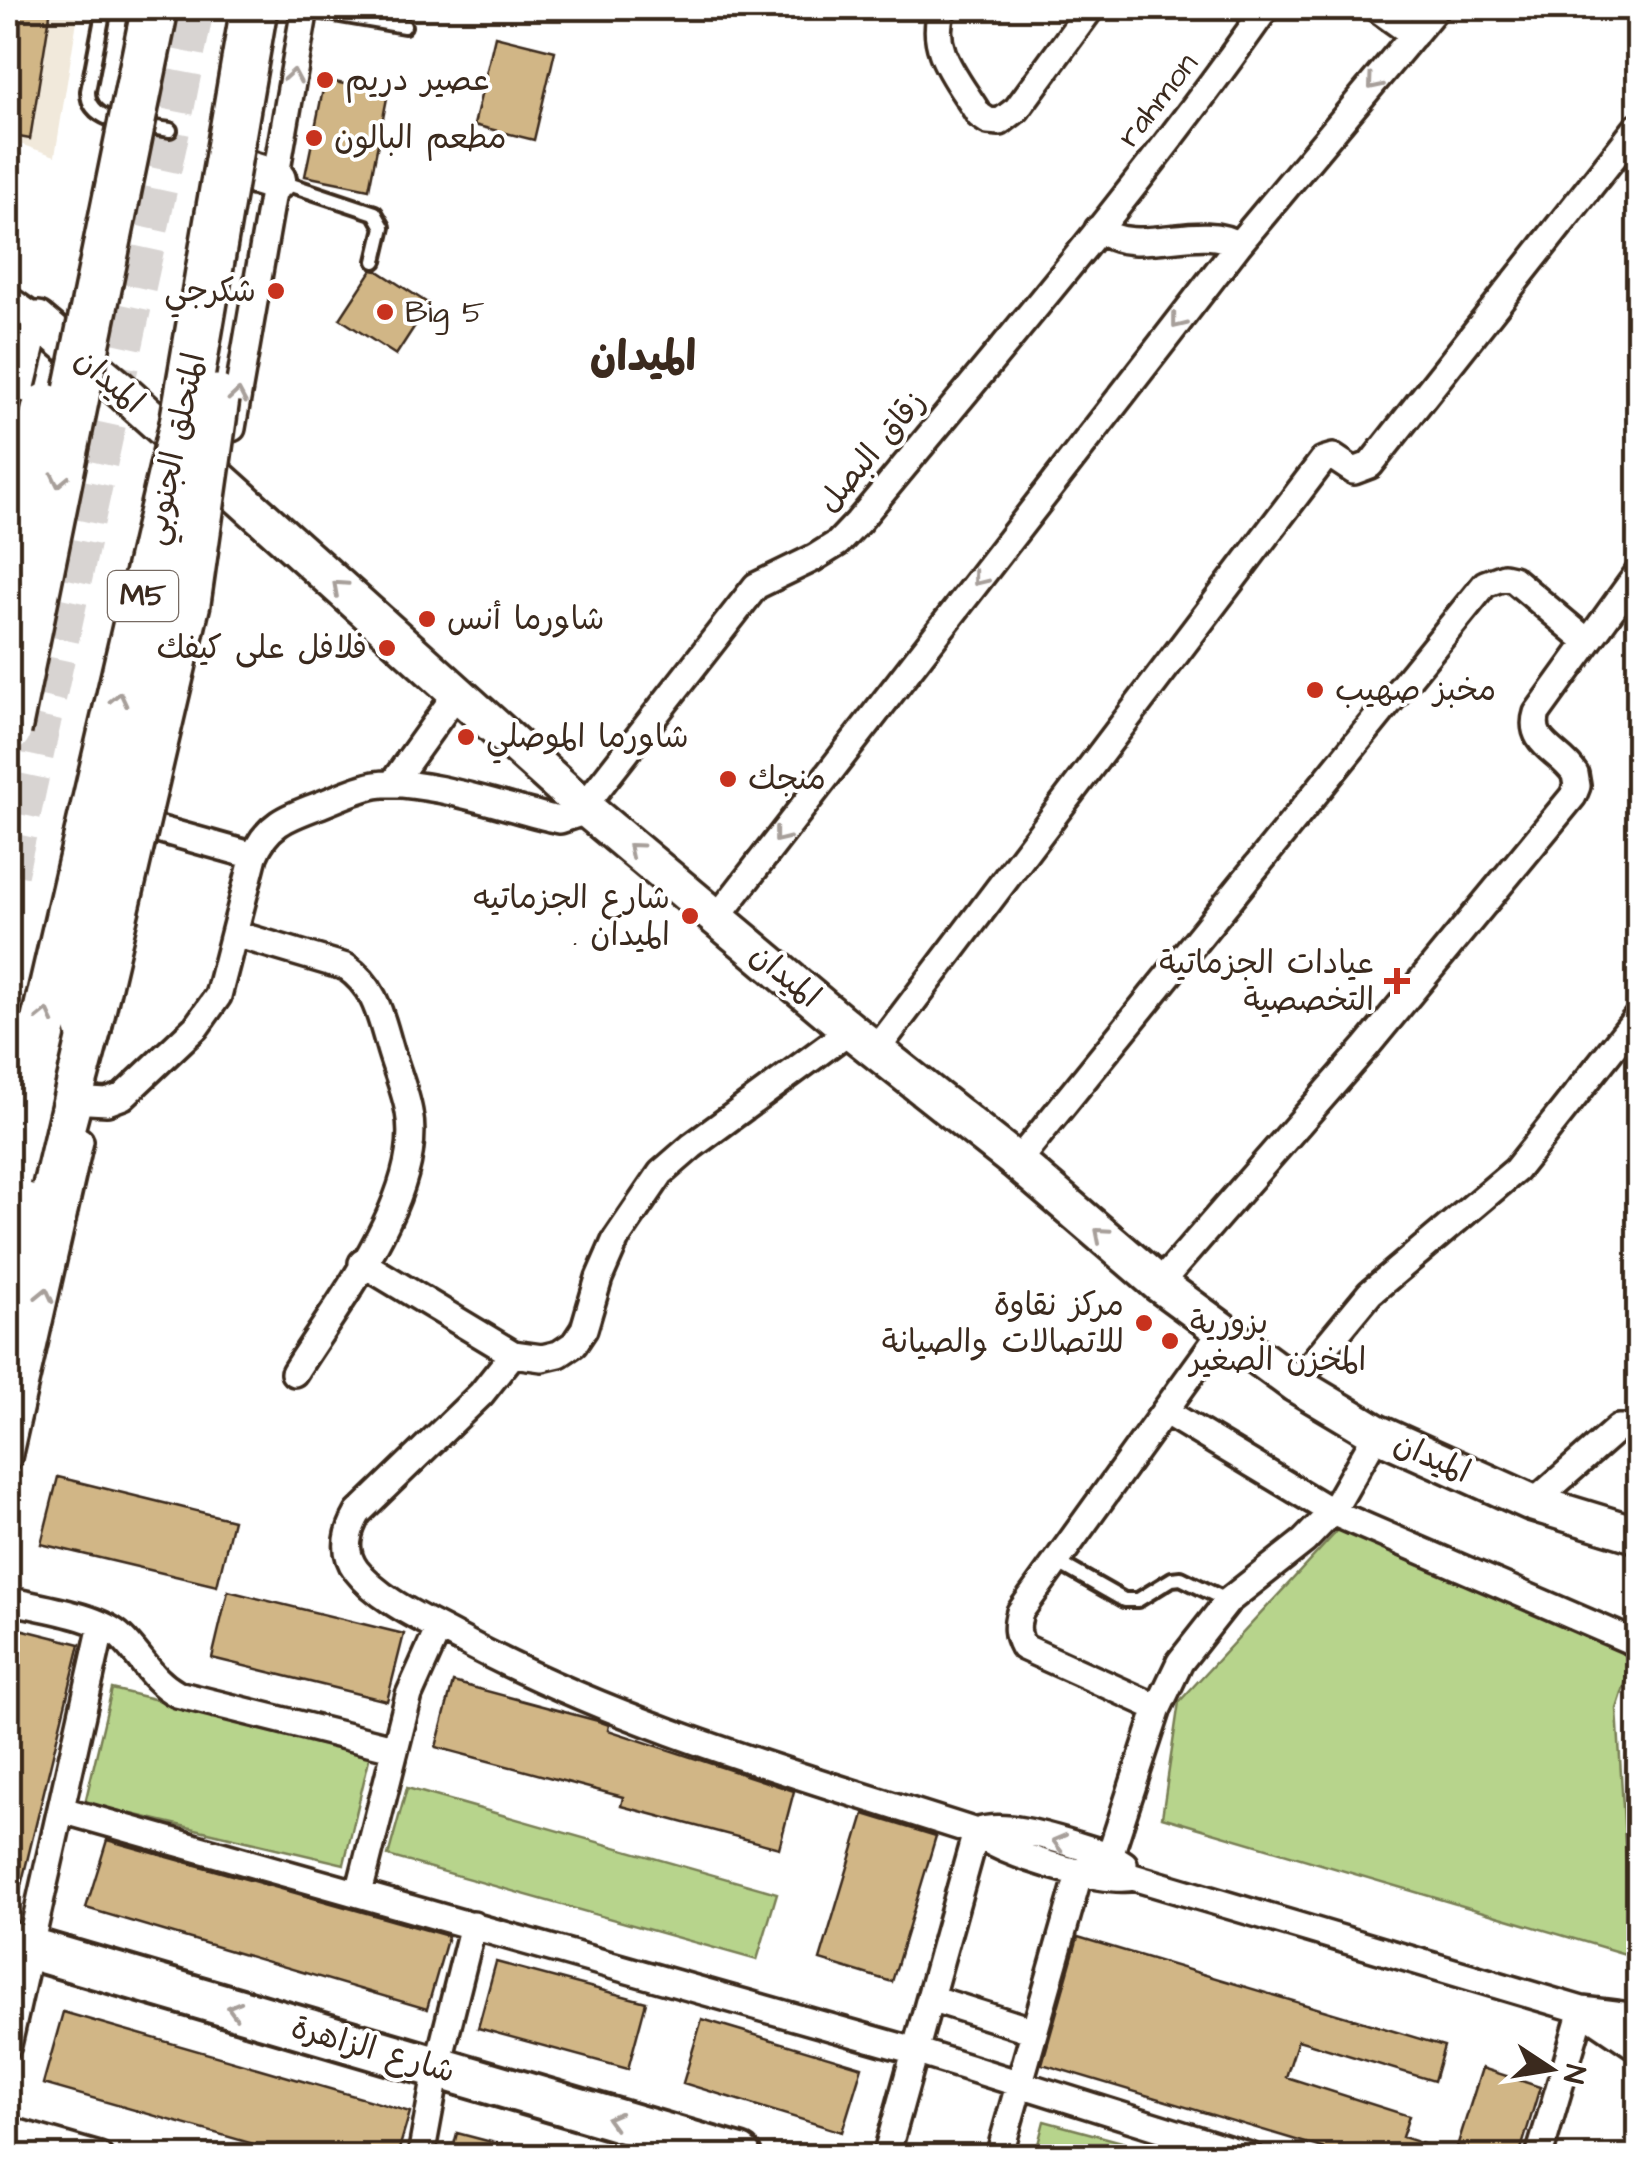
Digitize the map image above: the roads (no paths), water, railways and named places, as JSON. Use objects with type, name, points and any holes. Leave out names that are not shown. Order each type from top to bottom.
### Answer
[{"type":"highway","points":[[8,730],[151,129],[155,8]]},
{"type":"highway","name":"المتحلق الجنوبي","points":[[8,1179],[184,424],[247,172],[254,8]]},
{"type":"highway","points":[[8,555],[86,265],[151,129]]},
{"type":"highway","points":[[8,1328],[88,1028],[187,603],[217,390],[231,236],[247,172]]},
{"type":"main road","name":"شارع الزاهرة","points":[[18,1945],[740,2156]]},
{"type":"street","points":[[8,1458],[210,563],[223,482],[247,172],[305,8]]},
{"type":"street","points":[[943,8],[936,32],[938,46],[979,115],[1000,122],[1017,109],[1090,8]]},
{"type":"street","name":"rahmon","points":[[1098,229],[1266,8]]},
{"type":"street","points":[[1376,8],[1414,35]]},
{"type":"street","points":[[716,919],[1238,245],[1436,8]]},
{"type":"street","points":[[362,1264],[513,1354],[542,1358],[560,1354],[574,1344],[584,1329],[616,1239],[661,1173],[692,1146],[864,1039],[1323,460],[1338,459],[1354,471],[1370,466],[1638,126]]},
{"type":"street","points":[[1098,229],[1124,240],[1218,238],[1238,245]]},
{"type":"street","name":"زقاق البصل","points":[[585,808],[756,586],[838,543],[1098,229]]},
{"type":"street","name":"الميدان","points":[[8,298],[223,482],[585,808],[1159,1284],[1295,1384],[1377,1433],[1534,1503],[1638,1536]]},
{"type":"street","points":[[8,444],[38,320]]},
{"type":"street","points":[[1159,1284],[1366,1046],[1573,796],[1576,774],[1540,740],[1534,723],[1537,713],[1638,573]]},
{"type":"street","points":[[1016,1162],[1485,584],[1504,577],[1513,580],[1588,642]]},
{"type":"street","points":[[392,784],[457,693]]},
{"type":"street","points":[[89,1102],[107,1102],[123,1096],[208,1014],[221,986],[260,840],[283,818],[361,789],[392,784],[560,820],[585,808]]},
{"type":"street","points":[[86,807],[254,856]]},
{"type":"street","points":[[235,934],[346,967],[358,976],[375,998],[409,1113],[410,1138],[402,1190],[392,1214],[294,1373]]},
{"type":"street","points":[[1295,1384],[1370,1293],[1516,1170],[1638,1016]]},
{"type":"street","points":[[1158,1708],[1023,1647],[1017,1636],[1020,1612],[1223,1330]]},
{"type":"street","points":[[513,1354],[481,1394],[350,1526],[346,1542],[356,1570],[378,1592],[438,1628],[512,1668],[667,1733],[976,1832],[997,1848],[1116,1880],[1133,1877],[1582,2010],[1638,2017]]},
{"type":"street","points":[[1166,1412],[1332,1512],[1638,1644]]},
{"type":"street","points":[[1534,1503],[1618,1428],[1638,1428]]},
{"type":"street","points":[[1110,1855],[1158,1708],[1180,1662],[1228,1602],[1304,1542],[1332,1512],[1377,1433]]},
{"type":"street","points":[[8,1600],[102,1625],[120,1636],[162,1686],[177,1694],[394,1748]]},
{"type":"street","points":[[8,2046],[18,1945],[62,1810],[102,1625]]},
{"type":"street","points":[[359,1893],[394,1748],[410,1695],[438,1628]]},
{"type":"street","points":[[62,1810],[915,2051],[1250,2156]]},
{"type":"street","points":[[976,1832],[1010,1829],[1110,1855],[1124,1863],[1133,1877]]},
{"type":"street","points":[[886,2156],[976,1832]]},
{"type":"street","points":[[999,2156],[1080,1871]]},
{"type":"street","points":[[422,2156],[438,2069],[473,1925]]},
{"type":"street","points":[[930,1998],[1034,2031]]},
{"type":"street","points":[[1582,2010],[1638,2048]]},
{"type":"street","points":[[1539,2156],[1582,2010]]},
{"type":"street","points":[[8,2130],[99,2156]]},
{"type":"lane","points":[[104,8],[88,91],[89,105],[99,116],[151,129]]},
{"type":"lane","points":[[305,8],[404,26]]},
{"type":"lane","points":[[247,172],[375,212],[383,227],[375,260]]},
{"type":"lane","points":[[1057,1562],[1124,1600],[1138,1600],[1172,1579],[1181,1578],[1228,1602]]},
{"type":"tunnel","points":[[8,873],[194,8]]},
{"type":"place","name":"عصير دريم","points":[[325,80]]},
{"type":"place","name":"مطعم البالون","points":[[314,138]]},
{"type":"place","name":"شكرجي","points":[[276,291]]},
{"type":"place","name":"Big 5","points":[[385,312]]},
{"type":"place","name":"شاورما أنس","points":[[427,619]]},
{"type":"place","name":"فلافل على كيفك","points":[[387,648]]},
{"type":"place","name":"مخبز صهيب","points":[[1315,690]]},
{"type":"place","name":"شاورما الموصلي","points":[[466,737]]},
{"type":"place","name":"منجك","points":[[728,779]]},
{"type":"place","name":"شارع الجزماتيه . الميدان","points":[[690,916]]},
{"type":"place","name":"عيادات الجزماتية التخصصية","points":[[1397,981]]},
{"type":"place","name":"مركز نقاوة للاتصالات والصيانة","points":[[1144,1323]]},
{"type":"place","name":"بزورية المخزن الصغير","points":[[1170,1341]]},
{"type":"district","name":"الميدان","points":[[643,358]]}]
